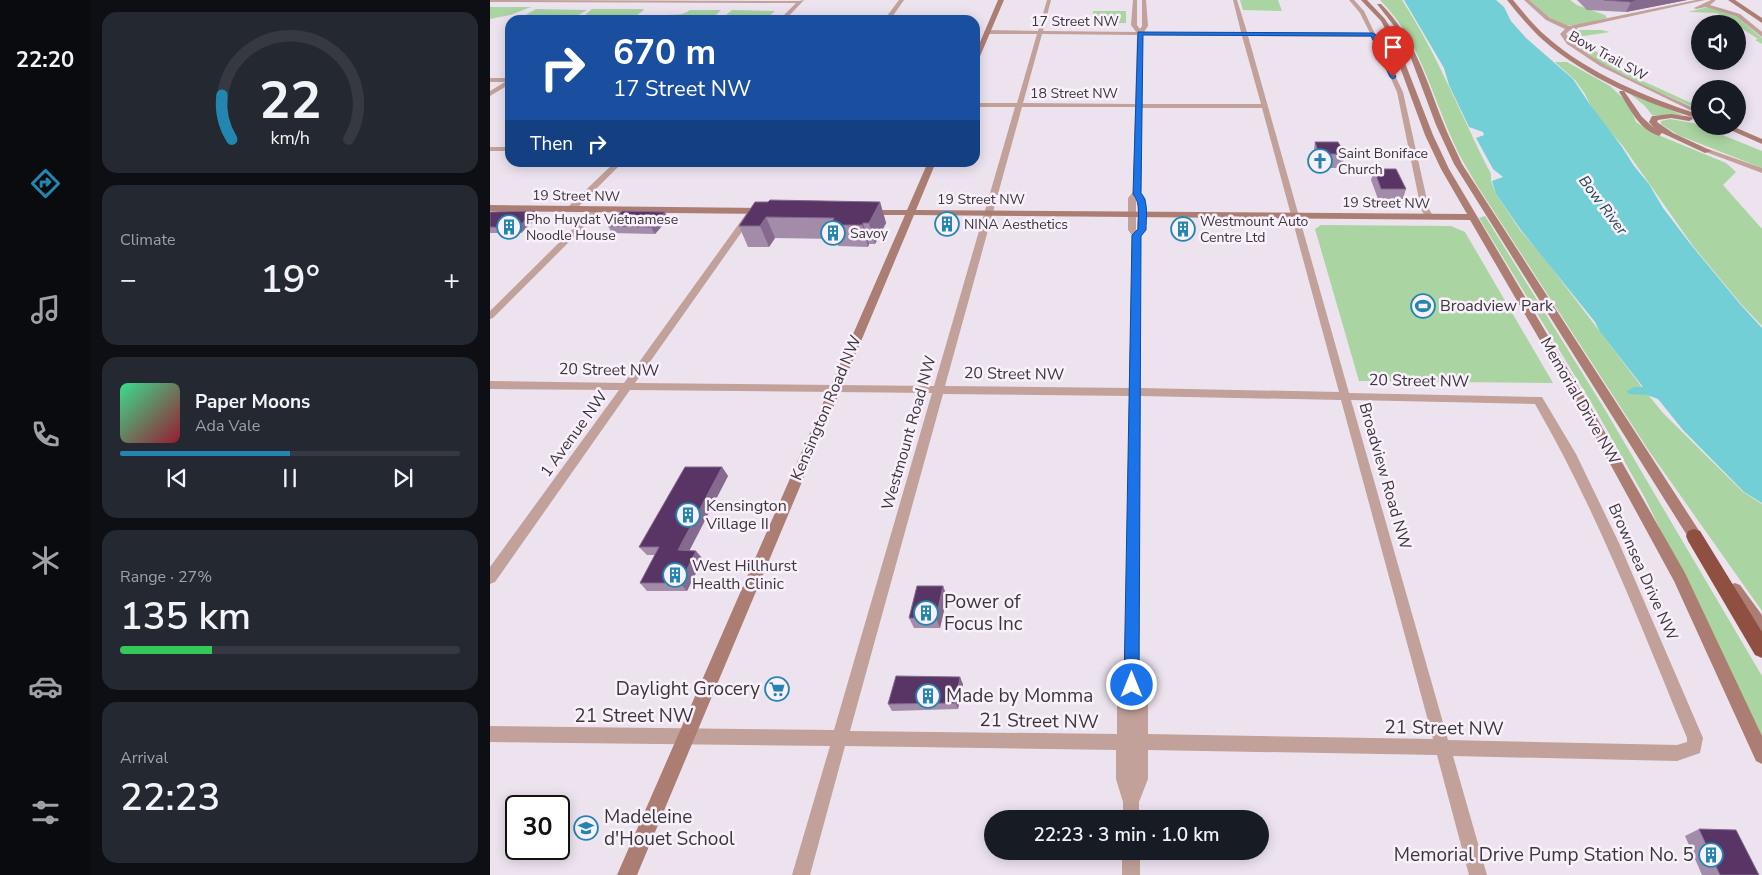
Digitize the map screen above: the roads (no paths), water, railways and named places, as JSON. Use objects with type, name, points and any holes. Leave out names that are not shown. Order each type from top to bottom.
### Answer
[{"type":"highway","points":[[1694,536],[1762,649]]},
{"type":"main road","points":[[980,48],[1001,0]]},
{"type":"main road","name":"Memorial Drive NW","points":[[1364,0],[1383,20],[1390,32],[1429,135],[1445,169],[1590,416],[1680,578],[1762,755]]},
{"type":"main road","name":"Memorial Drive NW","points":[[1374,0],[1390,16],[1408,43],[1458,164],[1694,536],[1762,627]]},
{"type":"main road","points":[[1510,0],[1550,44],[1596,72],[1642,95],[1691,112]]},
{"type":"main road","name":"Bow Trail SW","points":[[1518,0],[1542,28],[1574,54],[1617,78],[1691,111]]},
{"type":"main road","points":[[1731,0],[1762,20]]},
{"type":"main road","points":[[1596,72],[1638,104],[1655,125],[1708,152]]},
{"type":"main road","points":[[1622,92],[1643,123],[1660,134],[1708,152]]},
{"type":"main road","points":[[1655,125],[1653,122],[1655,118],[1662,116],[1691,121]]},
{"type":"main road","points":[[1745,135],[1762,142]]},
{"type":"main road","name":"Kensington Road NW","points":[[627,875],[930,167]]},
{"type":"main road","points":[[1434,217],[1455,208],[1460,195]]},
{"type":"main road","points":[[1472,217],[1480,211],[1479,196]]},
{"type":"main road","name":"19 Street NW","points":[[490,208],[773,211]]},
{"type":"main road","name":"19 Street NW","points":[[858,212],[1472,217]]},
{"type":"main road","points":[[1434,217],[1464,224],[1474,233],[1543,352],[1590,416]]},
{"type":"street","points":[[891,15],[902,0]]},
{"type":"street","name":"Westmount Road NW","points":[[801,875],[1049,0]]},
{"type":"street","points":[[1135,0],[1134,25],[1140,33]]},
{"type":"street","points":[[1136,235],[1142,230],[1142,199],[1137,194],[1140,33],[1145,26],[1144,0]]},
{"type":"street","name":"Broadview Road NW","points":[[1235,0],[1478,875]]},
{"type":"street","points":[[1351,0],[1362,12],[1400,92],[1426,209],[1434,217]]},
{"type":"street","points":[[1526,0],[1547,19],[1557,25],[1569,28],[1591,29],[1714,0]]},
{"type":"street","points":[[490,1],[801,1]]},
{"type":"street","points":[[787,15],[801,1]]},
{"type":"street","points":[[1691,110],[1579,51],[1563,38],[1563,34],[1569,28],[1694,3],[1704,3],[1738,15],[1762,35]]},
{"type":"street","name":"17 Street NW","points":[[987,32],[1373,35]]},
{"type":"street","points":[[490,80],[505,80]]},
{"type":"street","points":[[490,94],[505,84]]},
{"type":"street","name":"18 Street NW","points":[[980,105],[1264,106]]},
{"type":"street","points":[[490,149],[505,149]]},
{"type":"street","points":[[1708,152],[1762,172]]},
{"type":"street","points":[[571,209],[615,167]]},
{"type":"street","points":[[1131,810],[1140,779],[1132,743],[1140,704],[1132,685],[1136,235],[1132,230],[1132,198],[1137,194]]},
{"type":"street","points":[[490,316],[596,210]]},
{"type":"street","name":"1 Avenue NW","points":[[490,578],[753,211]]},
{"type":"street","name":"20 Street NW","points":[[490,385],[939,389],[1538,400]]},
{"type":"street","name":"Brownsea Drive NW","points":[[1538,400],[1570,454],[1613,543],[1695,738],[1694,747],[1678,753]]},
{"type":"street","name":"21 Street NW","points":[[490,734],[1678,753]]},
{"type":"street","points":[[1131,860],[1131,875]]},
{"type":"water","name":"Bow River","points":[[1404,0],[1496,0],[1504,7],[1511,21],[1526,38],[1573,79],[1634,166],[1649,184],[1663,208],[1692,246],[1762,328],[1762,503],[1744,492],[1683,430],[1658,399],[1647,395],[1629,394],[1627,391],[1634,387],[1643,387],[1600,332],[1595,322],[1521,230],[1496,194],[1492,181],[1503,177],[1493,169],[1476,138],[1484,135],[1483,132],[1469,127],[1449,85],[1444,68]]},
{"type":"place","name":"Saint Boniface Church","points":[[1320,161]]},
{"type":"place","name":"NINA Aesthetics","points":[[947,224]]},
{"type":"place","name":"Pho Huydat Vietnamese Noodle House","points":[[509,227]]},
{"type":"place","name":"Westmount Auto Centre Ltd","points":[[1183,229]]},
{"type":"place","name":"Savoy","points":[[833,233]]},
{"type":"place","name":"Broadview Park","points":[[1423,306]]},
{"type":"place","name":"Kensington Village II","points":[[688,515]]},
{"type":"place","name":"West Hillhurst Health Clinic","points":[[675,575]]},
{"type":"place","name":"Power of Focus Inc","points":[[926,613]]},
{"type":"place","name":"Daylight Grocery","points":[[777,689]]},
{"type":"place","name":"Made by Momma","points":[[928,696]]},
{"type":"place","name":"Madeleine d'Houet School","points":[[586,828]]},
{"type":"place","name":"Memorial Drive Pump Station No. 5","points":[[1711,855]]}]
